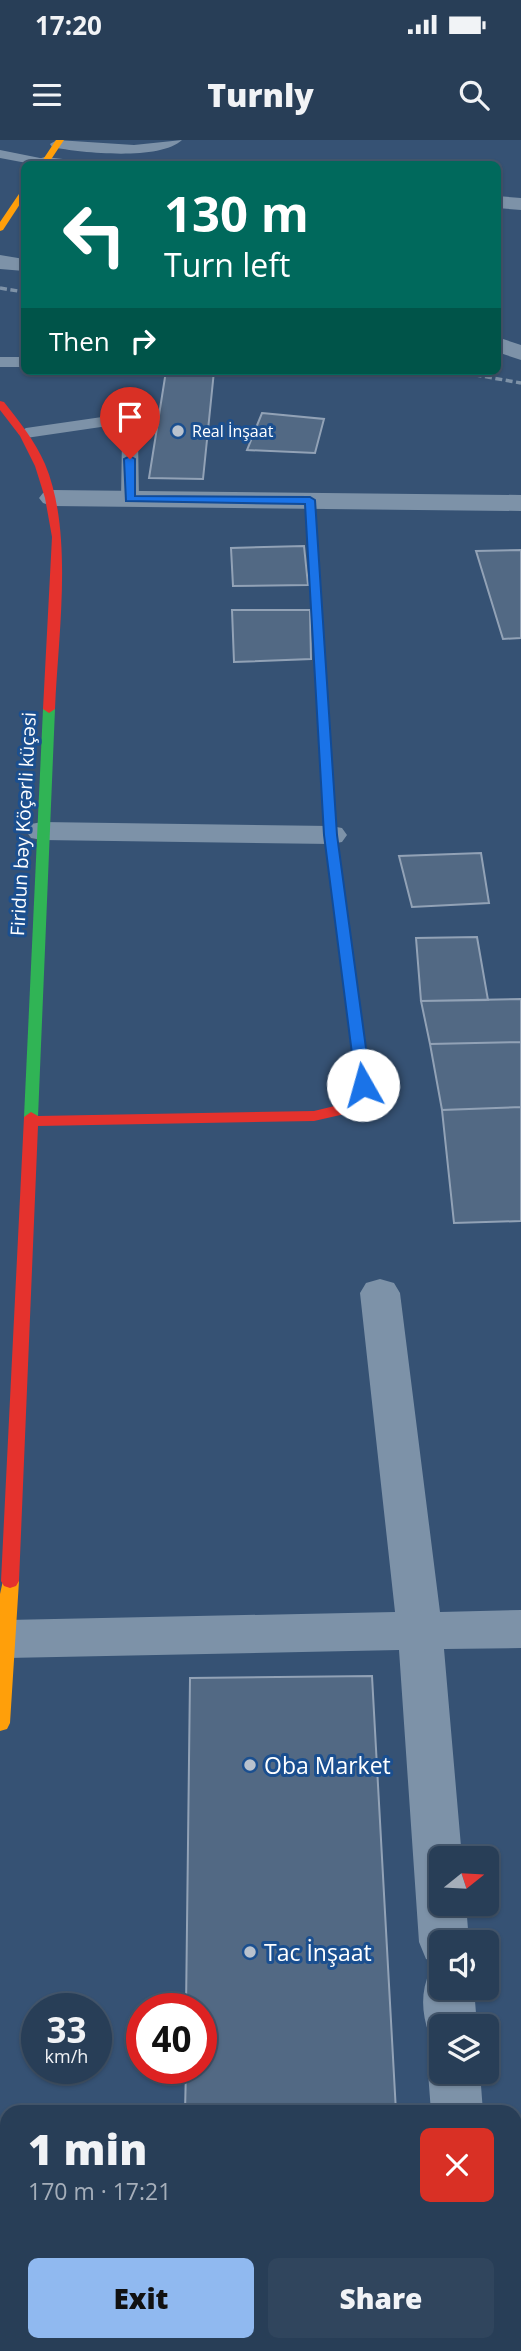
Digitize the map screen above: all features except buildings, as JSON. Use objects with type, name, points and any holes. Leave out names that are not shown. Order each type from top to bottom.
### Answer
[{"type":"street","points":[[52,161],[58,142]]},
{"type":"street","points":[[0,228],[21,196]]},
{"type":"street","points":[[501,202],[521,204]]},
{"type":"street","points":[[0,262],[21,265]]},
{"type":"street","points":[[501,346],[521,353]]},
{"type":"street","name":"Firidun bəy Köçərli küçəsi","points":[[0,404],[26,433],[39,454],[47,474],[58,537],[42,831],[32,1121],[7,1639],[0,1723]]},
{"type":"street","points":[[52,498],[521,503]]},
{"type":"street","points":[[32,1121],[314,1116],[353,1107],[363,1085],[331,835],[310,500]]},
{"type":"street","points":[[42,831],[331,835]]},
{"type":"street","points":[[380,1293],[420,1632],[437,1846]]},
{"type":"street","points":[[7,1639],[521,1629]]},
{"type":"street","points":[[455,2084],[456,2105]]},
{"type":"lane","points":[[58,142],[145,148],[163,146],[175,140]]},
{"type":"lane","points":[[0,155],[34,161]]},
{"type":"lane","points":[[0,362],[21,362]]},
{"type":"lane","points":[[26,433],[102,422],[123,428],[130,439],[130,499]]},
{"type":"railway","points":[[0,288],[21,292]]},
{"type":"railway","points":[[476,375],[521,383]]},
{"type":"traffic: fast","points":[[31,1117],[49,709]]},
{"type":"traffic: slow","points":[[46,161],[60,140]]},
{"type":"traffic: slow","points":[[0,228],[21,197]]},
{"type":"traffic: slow","points":[[310,500],[331,835],[344,937]]},
{"type":"traffic: slow","points":[[0,1723],[10,1581]]},
{"type":"traffic: jam","points":[[0,404],[25,436],[40,466],[46,481],[57,537],[49,709]]},
{"type":"traffic: jam","points":[[32,1121],[314,1116],[353,1107],[363,1085],[344,937]]},
{"type":"traffic: jam","points":[[10,1581],[31,1117]]},
{"type":"place","name":"Real İnşaat","points":[[178,431]]},
{"type":"place","name":"Oba Market","points":[[250,1765]]},
{"type":"place","name":"Tac İnşaat","points":[[250,1952]]},
{"type":"route","points":[[130,459],[130,499],[310,500],[331,835],[363,1085]]}]
